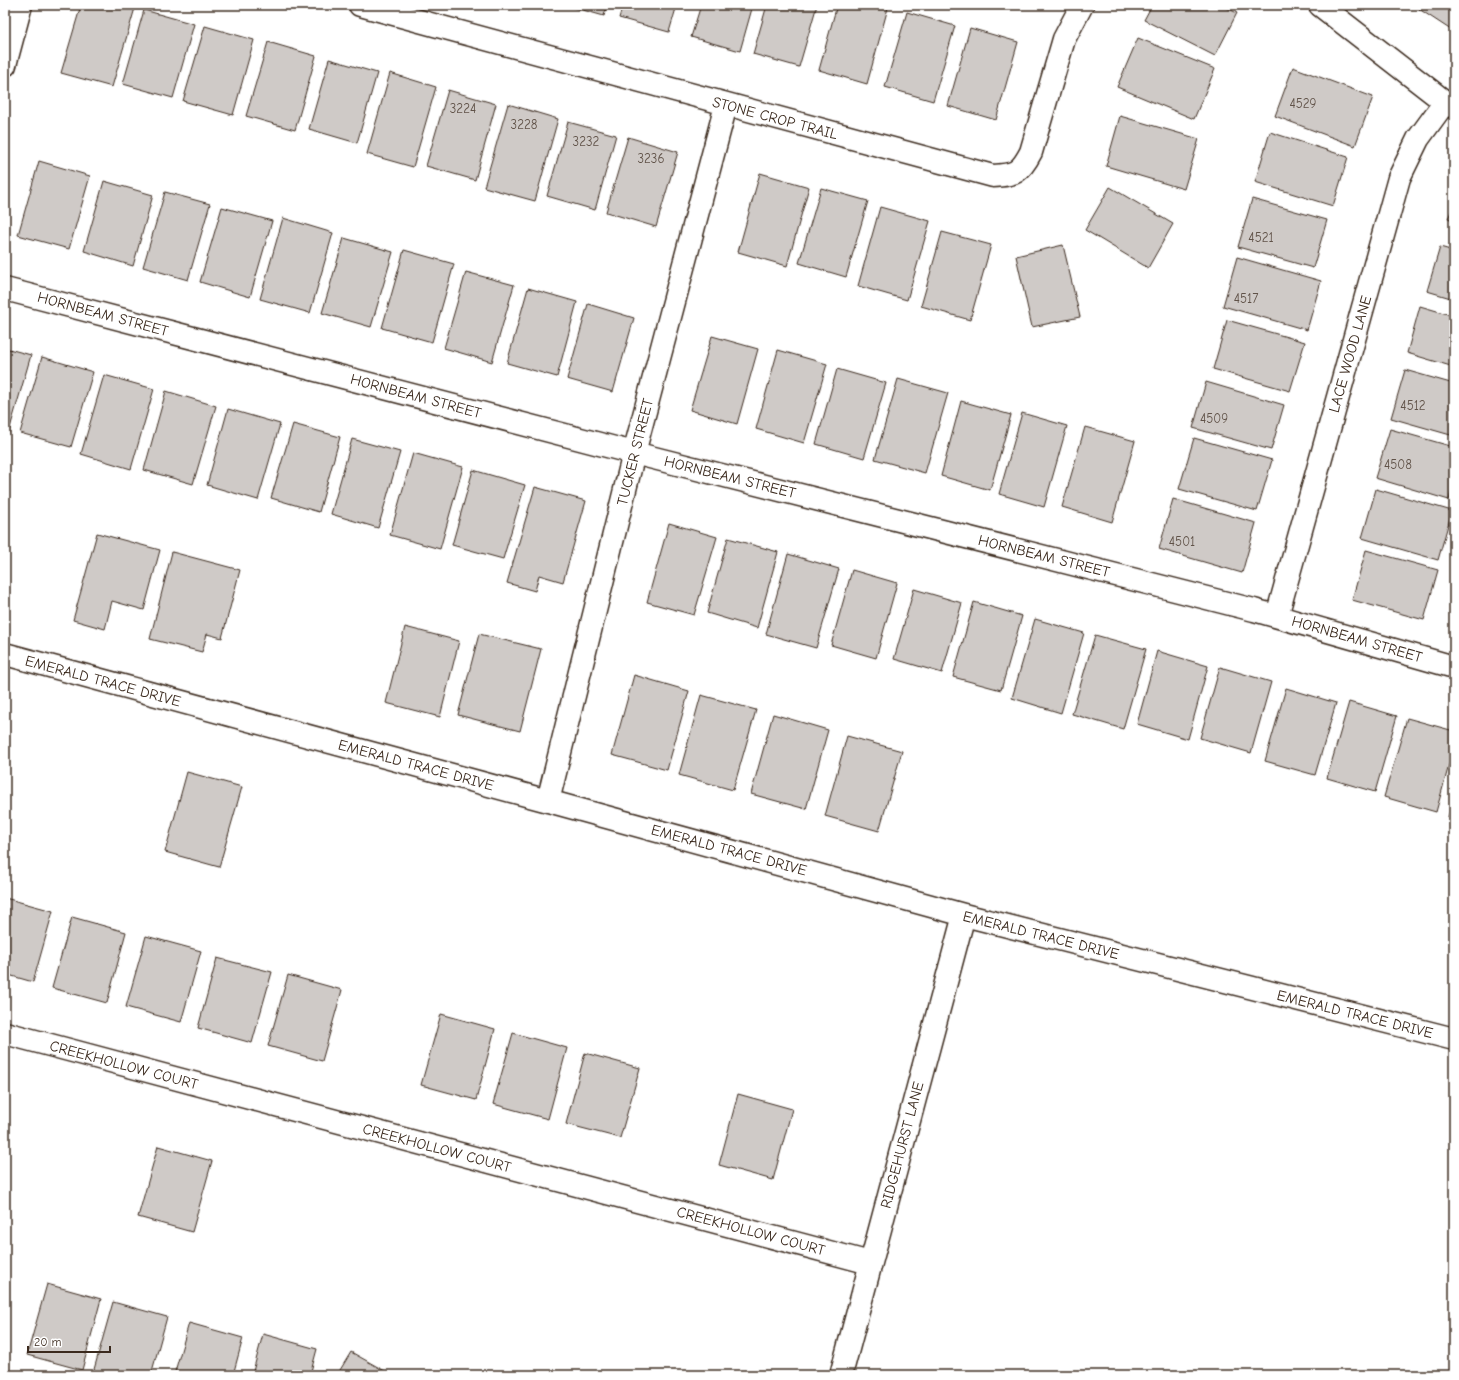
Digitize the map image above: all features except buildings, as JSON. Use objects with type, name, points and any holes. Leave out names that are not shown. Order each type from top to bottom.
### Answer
[{"type":"street","points":[[5,65],[21,5]]},
{"type":"street","name":"STONE CROP TRAIL","points":[[360,5],[993,176],[1010,175],[1023,166],[1030,152],[1064,39],[1082,5]]},
{"type":"street","points":[[1320,5],[1449,105]]},
{"type":"street","name":"TUCKER STREET","points":[[548,801],[634,453],[726,105]]},
{"type":"street","name":"LACE WOOD LANE","points":[[1277,616],[1399,178],[1418,139],[1449,105]]},
{"type":"street","name":"HORNBEAM STREET","points":[[5,289],[634,453],[1277,616],[1454,667]]},
{"type":"street","name":"EMERALD TRACE DRIVE","points":[[5,654],[964,915],[1454,1040]]},
{"type":"street","name":"RIDGEHURST LANE","points":[[841,1375],[964,915]]},
{"type":"street","name":"CREEKHOLLOW COURT","points":[[5,1033],[870,1263]]}]
